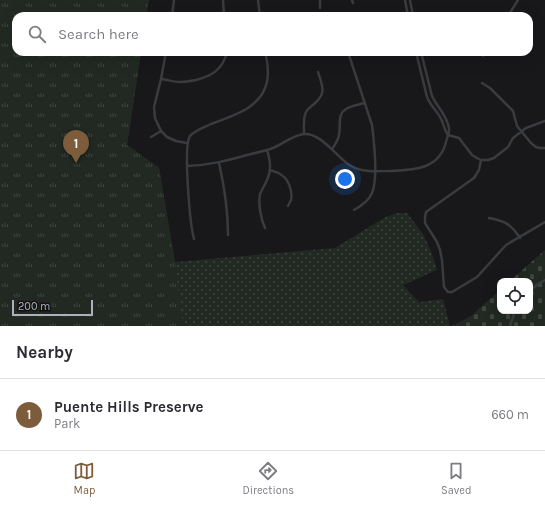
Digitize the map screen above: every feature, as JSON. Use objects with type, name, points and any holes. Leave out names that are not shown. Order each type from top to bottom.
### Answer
[{"type":"street","points":[[172,12],[174,0]]},
{"type":"street","points":[[222,0],[224,12]]},
{"type":"street","points":[[258,0],[260,12]]},
{"type":"street","points":[[320,0],[320,8]]},
{"type":"street","points":[[405,0],[407,12]]},
{"type":"street","points":[[410,0],[412,12]]},
{"type":"street","points":[[510,12],[518,0]]},
{"type":"street","points":[[165,56],[154,107],[155,118],[161,131],[168,137],[176,141],[188,143]]},
{"type":"street","points":[[161,79],[187,82],[208,76],[220,68],[226,56]]},
{"type":"street","points":[[194,239],[189,208],[187,166],[188,143],[190,136],[198,130],[247,109],[257,101],[262,94],[268,78],[268,64],[266,56]]},
{"type":"street","points":[[349,56],[372,125],[374,136],[375,184],[372,194],[364,204],[354,210]]},
{"type":"street","points":[[417,56],[427,97],[444,124],[446,134],[459,138],[472,155],[481,160],[494,158],[508,147],[521,131],[545,121]]},
{"type":"street","points":[[187,166],[219,163],[267,150],[296,136],[304,134],[321,140],[348,164],[363,170],[407,170],[430,165],[442,152],[446,145],[449,132],[446,119],[432,96],[422,56]]},
{"type":"street","points":[[304,134],[306,112],[319,100],[322,95],[323,90],[318,72]]},
{"type":"street","points":[[482,83],[490,88],[513,111],[517,126],[531,143],[536,147],[545,148]]},
{"type":"street","points":[[332,149],[339,136],[341,113],[346,108],[364,103]]},
{"type":"street","points":[[151,137],[161,131]]},
{"type":"street","points":[[265,228],[262,221],[259,199],[268,179],[270,170],[267,150]]},
{"type":"street","points":[[481,160],[479,170],[474,178],[426,212],[424,216],[425,223],[437,242],[440,250],[444,287],[448,292],[452,292],[477,277],[506,245],[545,222]]},
{"type":"street","points":[[219,163],[228,235]]},
{"type":"street","points":[[270,170],[279,173],[287,181],[291,194],[291,200],[288,206]]},
{"type":"street","points":[[489,218],[504,222],[511,226],[520,238]]},
{"type":"street","points":[[533,288],[545,280]]},
{"type":"street","points":[[510,326],[514,314]]},
{"type":"green space","points":[[0,0],[149,0],[147,12],[12,12],[12,56],[140,56],[127,145],[159,168],[175,262],[335,248],[384,218],[396,213],[407,213],[423,234],[431,251],[437,270],[403,285],[419,302],[443,299],[450,326],[0,326]]},
{"type":"green space","points":[[0,0],[149,0],[147,12],[12,12],[12,56],[140,56],[127,145],[159,168],[175,262],[183,326],[0,326]]},
{"type":"green space","points":[[545,250],[545,326],[452,326],[471,316],[497,293],[497,314],[533,314],[533,278],[513,278]]},
{"type":"place","name":"Puente Hills Preserve","points":[[76,163]]}]
